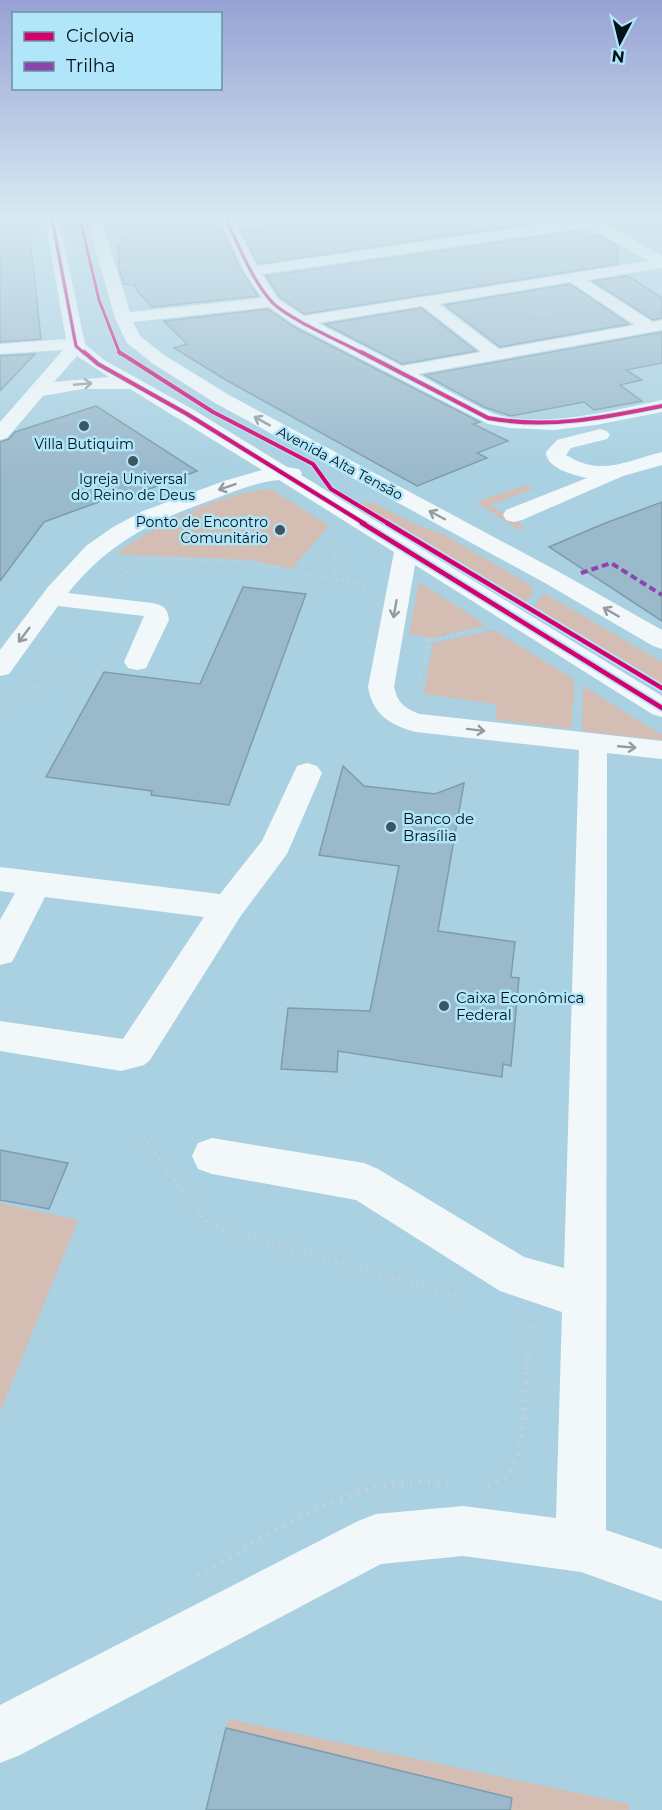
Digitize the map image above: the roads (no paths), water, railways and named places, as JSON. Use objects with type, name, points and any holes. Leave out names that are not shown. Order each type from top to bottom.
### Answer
[{"type":"street","points":[[68,303],[76,345],[98,364],[187,414],[284,473],[406,551],[662,708]]},
{"type":"street","name":"Avenida Alta Tensão","points":[[119,303],[133,339],[158,359],[222,399],[553,578],[662,641]]},
{"type":"street","points":[[123,318],[258,303]]},
{"type":"street","points":[[274,303],[301,321],[488,418],[512,424],[544,426],[570,424],[662,406]]},
{"type":"street","points":[[301,321],[416,303]]},
{"type":"street","points":[[428,303],[495,354]]},
{"type":"street","points":[[618,303],[656,326]]},
{"type":"street","points":[[401,372],[656,326]]},
{"type":"street","points":[[0,349],[76,345]]},
{"type":"street","points":[[0,434],[76,345]]},
{"type":"street","points":[[36,393],[59,386],[107,382],[130,384]]},
{"type":"street","points":[[187,414],[213,412],[222,406],[222,399]]},
{"type":"street","points":[[618,473],[582,470],[561,461],[556,457],[556,452],[564,444],[662,420]]},
{"type":"street","points":[[514,515],[618,473],[662,458]]},
{"type":"street","points":[[0,668],[52,598],[95,550],[135,524],[170,506],[250,478],[284,473],[368,479]]},
{"type":"street","points":[[341,510],[350,499],[375,492],[393,492]]},
{"type":"street","points":[[406,551],[381,687],[384,703],[396,716],[416,723],[585,733],[662,750]]},
{"type":"street","points":[[52,598],[156,612],[156,620],[137,662]]},
{"type":"street","points":[[580,1547],[584,1296],[585,733]]},
{"type":"street","points":[[0,1036],[121,1055],[130,1054],[137,1049],[228,908],[276,846],[307,773]]},
{"type":"street","points":[[0,879],[228,908]]},
{"type":"street","points":[[0,952],[36,883]]},
{"type":"street","points":[[212,1156],[364,1182],[515,1276],[584,1296]]},
{"type":"street","points":[[0,1736],[376,1539],[463,1531],[580,1547],[662,1575]]},
{"type":"place","name":"Villa Butiquim","points":[[84,426]]},
{"type":"place","name":"Igreja Universal do Reino de Deus","points":[[133,461]]},
{"type":"place","name":"Ponto de Encontro Comunitário","points":[[280,530]]},
{"type":"place","name":"Banco de Brasília","points":[[391,827]]},
{"type":"place","name":"Caixa Econômica Federal","points":[[444,1006]]}]
